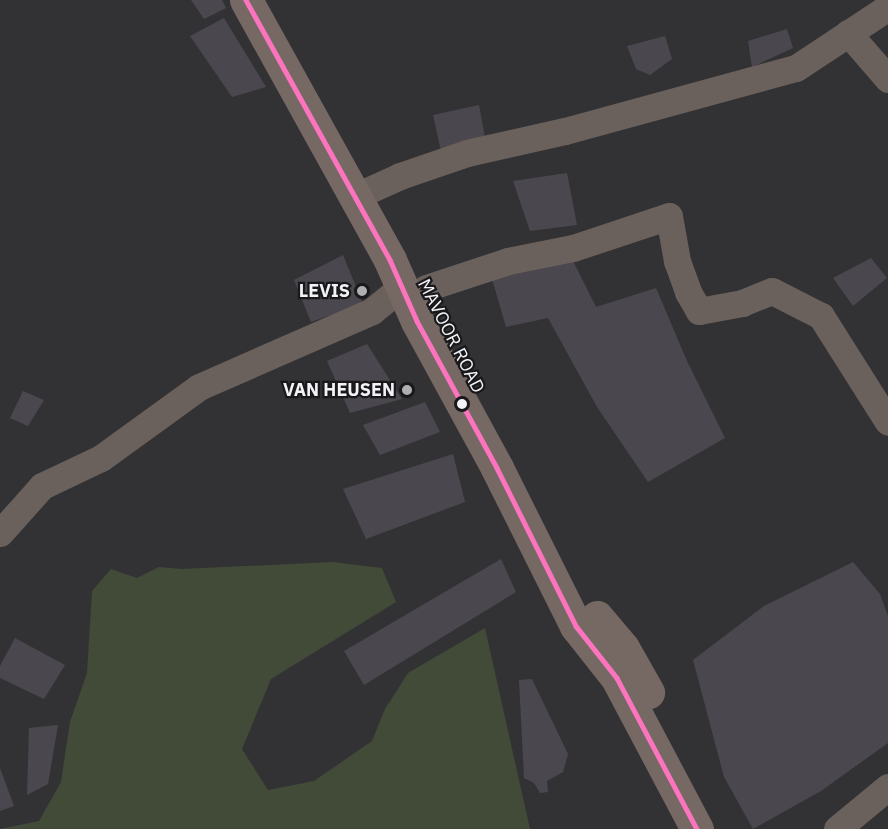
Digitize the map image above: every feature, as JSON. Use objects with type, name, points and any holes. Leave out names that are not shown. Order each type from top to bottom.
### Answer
[{"type":"main road","name":"MAVOOR ROAD","points":[[246,0],[365,191]]},
{"type":"main road","name":"MAVOOR ROAD","points":[[270,0],[414,288],[469,375],[515,457],[586,622],[697,829]]},
{"type":"main road","points":[[586,622],[608,704],[673,829]]},
{"type":"main road","points":[[586,622],[633,665],[720,829]]},
{"type":"street","points":[[365,191],[467,153],[565,131],[796,68],[888,7]]},
{"type":"street","points":[[849,33],[888,79]]},
{"type":"street","points":[[0,533],[42,486],[101,458],[199,387],[372,311],[414,288],[508,261],[573,248],[669,216],[677,261],[699,311],[742,303],[772,291],[805,307],[820,316],[888,422]]},
{"type":"street","points":[[837,829],[888,787]]},
{"type":"green space","points":[[332,562],[382,568],[396,602],[271,679],[242,749],[268,790],[314,781],[372,741],[385,709],[408,673],[485,628],[530,829],[0,829],[39,821],[61,782],[70,722],[87,673],[92,591],[111,569],[137,578],[159,567],[182,569]]},
{"type":"building","points":[[191,0],[222,0],[226,8],[204,19]]},
{"type":"building","points":[[224,18],[266,87],[232,97],[190,36]]},
{"type":"building","points":[[787,29],[793,48],[752,67],[748,41]]},
{"type":"building","points":[[665,36],[672,59],[650,75],[636,69],[627,46]]},
{"type":"building","points":[[479,105],[486,143],[441,151],[433,115]]},
{"type":"building","points":[[567,173],[577,225],[530,231],[513,181]]},
{"type":"building","points":[[343,255],[363,304],[311,322],[294,280]]},
{"type":"building","points":[[871,258],[887,278],[853,306],[833,278]]},
{"type":"building","points":[[572,259],[596,307],[656,288],[687,361],[725,438],[648,482],[597,407],[548,318],[506,327],[492,279]]},
{"type":"building","points":[[367,344],[402,399],[350,413],[327,361]]},
{"type":"building","points":[[23,391],[44,400],[28,426],[10,418]]},
{"type":"building","points":[[425,402],[440,432],[380,455],[363,425]]},
{"type":"building","points":[[453,454],[465,502],[366,539],[343,489]]},
{"type":"building","points":[[501,559],[516,592],[364,685],[344,651]]},
{"type":"building","points":[[853,562],[880,594],[888,616],[888,743],[821,791],[753,829],[724,777],[693,660],[764,606]]},
{"type":"building","points":[[15,638],[65,665],[44,699],[0,678],[0,666]]},
{"type":"building","points":[[532,679],[568,754],[563,772],[547,781],[548,792],[540,793],[534,783],[524,778],[519,680]]},
{"type":"building","points":[[58,725],[48,784],[27,795],[29,728]]},
{"type":"building","points":[[0,768],[14,806],[0,811]]},
{"type":"transit line","points":[[246,0],[390,260],[417,321],[497,468],[576,626],[617,678],[697,829]]},
{"type":"place","name":"LEVIS","points":[[362,291]]},
{"type":"place","name":"VAN HEUSEN","points":[[407,390]]}]
